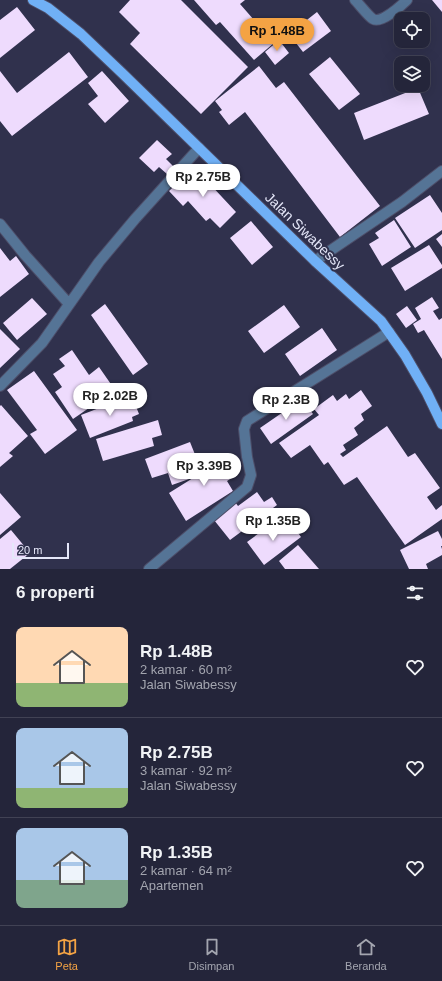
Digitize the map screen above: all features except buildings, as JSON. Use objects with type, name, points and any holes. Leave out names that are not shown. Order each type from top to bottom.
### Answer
[{"type":"main road","name":"Jalan Siwabessy","points":[[33,0],[48,8],[81,34],[122,72],[315,261],[381,321],[405,355],[427,393],[442,424]]},
{"type":"street","points":[[355,0],[373,19],[377,20],[382,19],[396,10],[407,0]]},
{"type":"street","points":[[0,386],[42,343],[99,262],[135,219],[199,148]]},
{"type":"street","points":[[315,261],[402,202],[442,171]]},
{"type":"street","points":[[0,224],[25,255],[69,304]]},
{"type":"street","points":[[149,569],[247,487],[251,474],[247,457],[244,429],[247,421],[388,332]]}]
